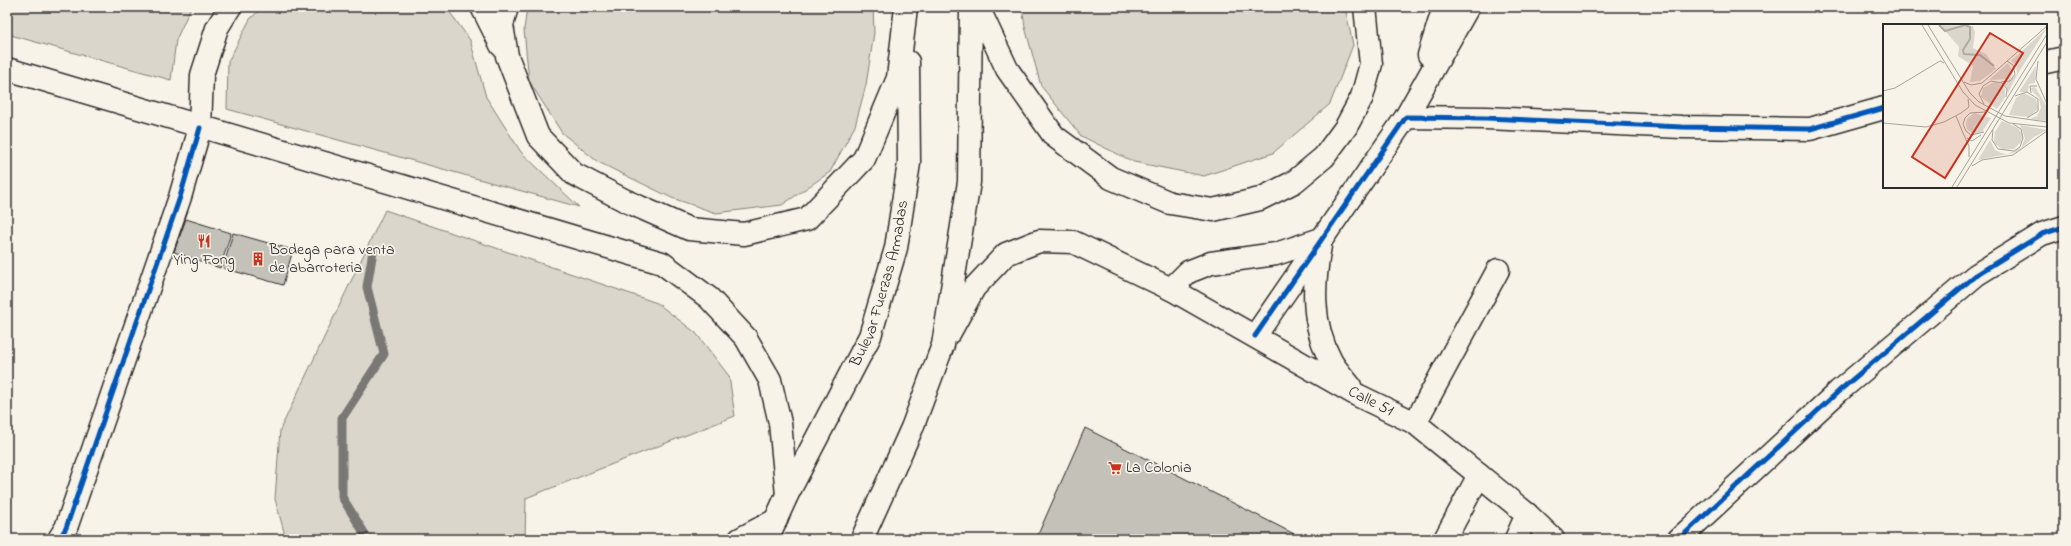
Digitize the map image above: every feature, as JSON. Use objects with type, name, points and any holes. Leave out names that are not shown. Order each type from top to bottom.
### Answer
[{"type":"main road","points":[[59,539],[66,528],[180,197],[200,128],[202,75],[217,28],[230,7]]},
{"type":"main road","points":[[482,7],[507,56],[538,136],[574,174],[626,201],[689,229],[744,234],[807,219],[864,159],[898,78],[907,7]]},
{"type":"main road","points":[[507,7],[502,25],[507,56]]},
{"type":"main road","name":"Bulevar Fuerzas Armadas","points":[[772,529],[787,495],[870,336],[896,248],[909,163],[907,7]]},
{"type":"main road","points":[[862,539],[912,428],[943,345],[969,182],[971,7]]},
{"type":"main road","points":[[978,7],[1006,70],[1054,136],[1112,178],[1170,203],[1213,210],[1260,199],[1294,182],[1324,157],[1346,127],[1362,97],[1371,64],[1365,7]]},
{"type":"main road","points":[[1406,117],[1438,33],[1444,7]]},
{"type":"main road","points":[[1254,336],[1406,117],[1468,7]]},
{"type":"main road","points":[[2047,62],[2064,58]]},
{"type":"main road","points":[[7,69],[200,128],[662,264],[709,298],[746,338],[770,380],[780,423],[787,495]]},
{"type":"main road","points":[[1406,117],[1486,118],[1682,127],[1810,129],[1883,108]]},
{"type":"main road","points":[[1679,539],[1839,391],[1976,275],[2042,234],[2064,227]]},
{"type":"main road","points":[[1170,289],[1188,272],[1211,263],[1276,254],[1321,240]]},
{"type":"main road","points":[[1321,240],[1314,279],[1316,321],[1331,361],[1357,395]]},
{"type":"main road","name":"Calle 51","points":[[943,345],[974,288],[1006,254],[1039,241],[1073,242],[1170,289],[1357,395],[1415,423],[1527,514],[1553,539]]},
{"type":"main road","points":[[1415,423],[1498,270]]},
{"type":"main road","points":[[1445,539],[1479,475]]},
{"type":"main road","points":[[1516,539],[1527,514]]},
{"type":"main road","points":[[740,539],[772,529]]},
{"type":"shaded area","points":[[7,7],[191,7],[176,40],[171,80],[7,34]]},
{"type":"shaded area","points":[[263,7],[446,7],[470,40],[486,97],[521,152],[579,207],[227,109],[228,62],[250,19]]},
{"type":"shaded area","points":[[527,7],[873,7],[874,33],[866,85],[855,126],[830,172],[782,205],[716,213],[672,198],[598,162],[562,133],[529,81],[524,30]]},
{"type":"shaded area","points":[[1022,7],[1345,7],[1353,45],[1330,104],[1273,153],[1204,176],[1134,162],[1081,136],[1041,86],[1025,27]]},
{"type":"shaded area","points":[[385,210],[657,303],[696,333],[729,376],[735,416],[526,498],[525,539],[286,539],[275,499],[280,430]]},
{"type":"building","points":[[186,219],[231,233],[220,268],[174,252]]},
{"type":"building","name":"Bodega para venta de abarroteria","points":[[233,233],[293,250],[283,285],[223,268]]},
{"type":"building","name":"La Colonia","points":[[1085,428],[1243,508],[1304,539],[1036,539]]},
{"type":"waterway","points":[[368,539],[342,497],[342,418],[384,354],[367,287],[373,251]]},
{"type":"cycle path","points":[[1255,336],[1406,117],[1486,118],[1682,127],[1810,129],[1883,108]]},
{"type":"cycle path","points":[[59,539],[66,528],[180,197],[200,128]]},
{"type":"cycle path","points":[[1679,539],[1839,391],[1976,275],[2042,234],[2064,227]]},
{"type":"place","name":"Ying Fong","points":[[204,241]]},
{"type":"place","name":"Bodega para venta de abarroteria","points":[[258,259]]},
{"type":"place","name":"La Colonia","points":[[1115,468]]}]
